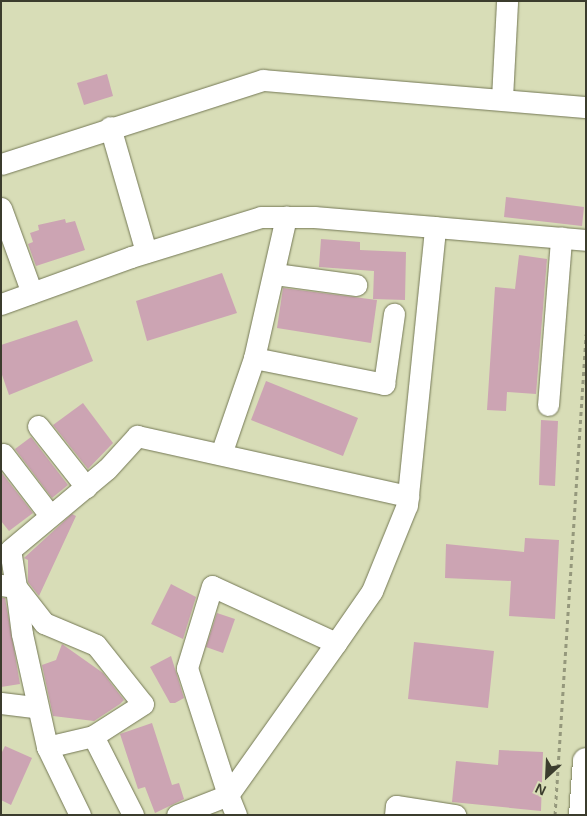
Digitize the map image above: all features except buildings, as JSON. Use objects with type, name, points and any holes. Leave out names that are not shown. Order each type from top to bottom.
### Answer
[{"type":"main road","points":[[582,815],[586,761]]},
{"type":"street","points":[[502,98],[507,1]]},
{"type":"street","points":[[1,164],[110,127],[263,80],[502,98],[586,107]]},
{"type":"street","points":[[110,127],[146,252]]},
{"type":"street","points":[[1,208],[32,293]]},
{"type":"street","points":[[221,454],[254,358],[275,274],[286,217]]},
{"type":"street","points":[[1,304],[146,252],[261,218],[286,217],[434,227],[586,240]]},
{"type":"street","points":[[177,815],[228,795],[372,591],[408,496],[434,227]]},
{"type":"street","points":[[548,405],[561,238]]},
{"type":"street","points":[[275,274],[356,285]]},
{"type":"street","points":[[254,358],[384,384],[394,314]]},
{"type":"street","points":[[38,426],[86,487]]},
{"type":"street","points":[[80,815],[47,747],[9,586],[5,545],[86,487],[137,436],[408,496]]},
{"type":"street","points":[[3,454],[49,514]]},
{"type":"street","points":[[9,586],[44,623],[96,645],[142,704],[93,736],[47,747]]},
{"type":"street","points":[[236,815],[187,668],[212,586],[336,643]]},
{"type":"street","points":[[1,702],[36,706]]},
{"type":"street","points":[[93,736],[133,815]]},
{"type":"street","points":[[395,815],[396,806],[455,815]]},
{"type":"path","points":[[555,815],[586,334]]}]
